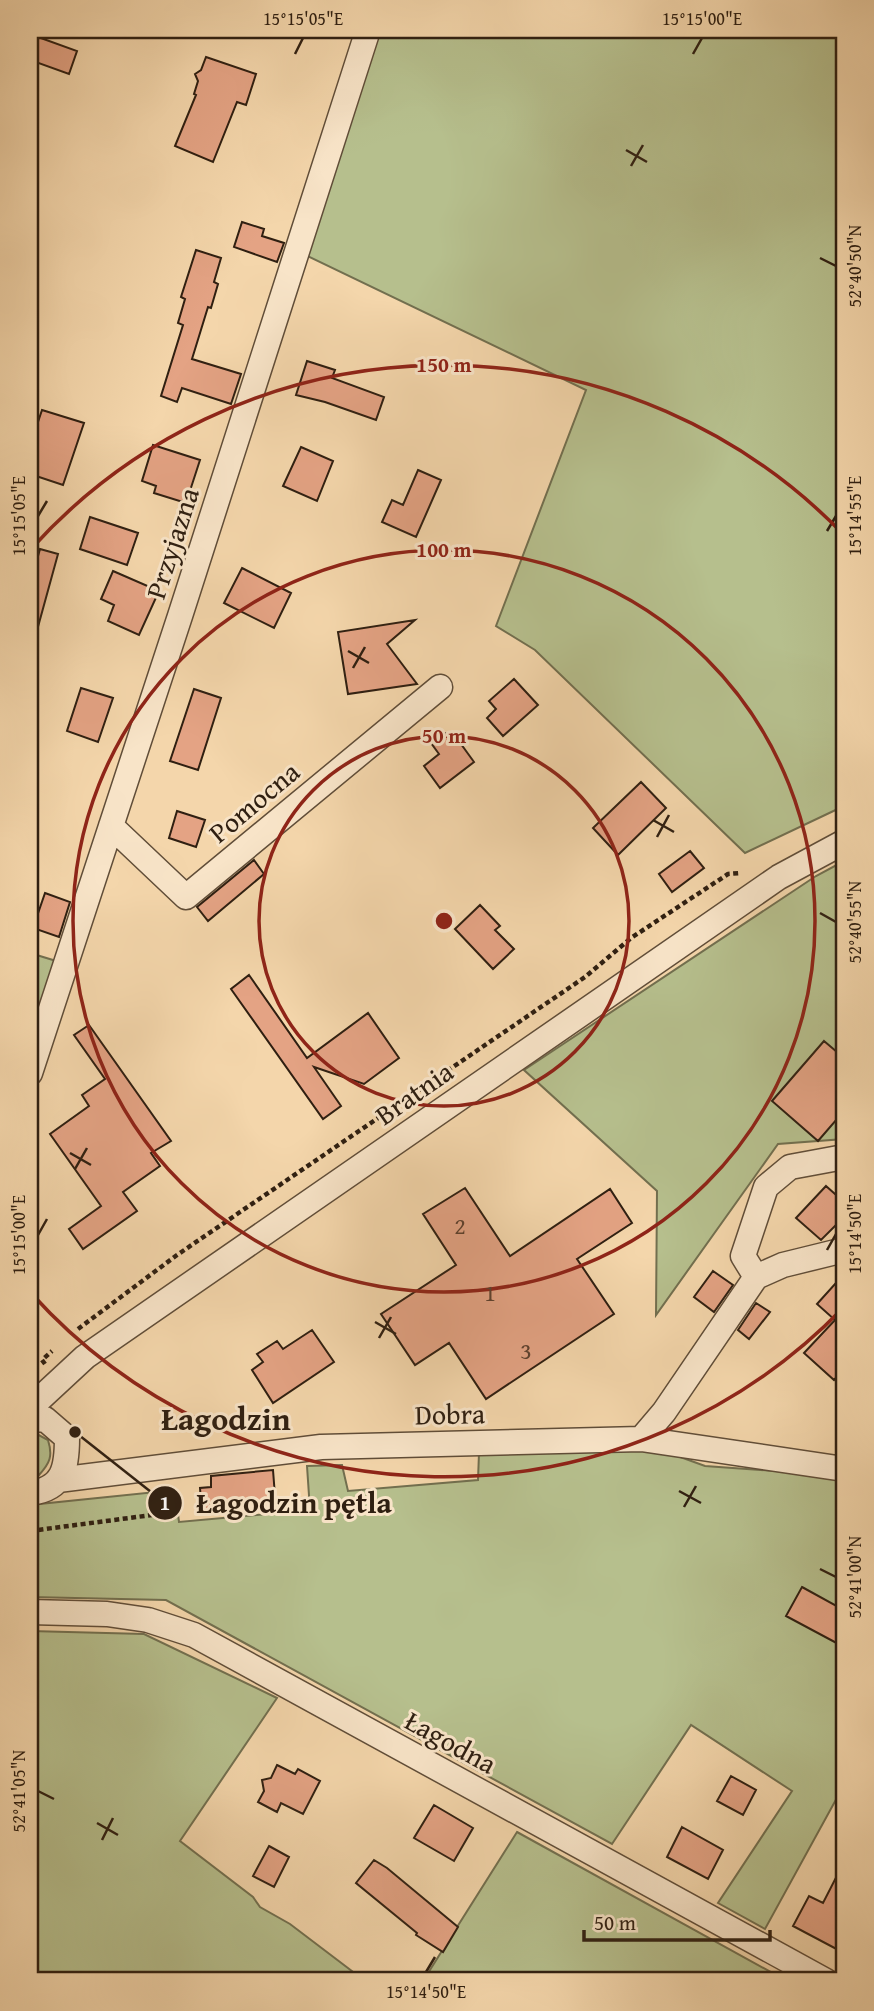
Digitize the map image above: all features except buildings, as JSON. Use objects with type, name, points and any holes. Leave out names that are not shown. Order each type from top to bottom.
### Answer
[{"type":"street","name":"Przyjazna","points":[[30,1073],[368,30]]},
{"type":"street","name":"Pomocna","points":[[111,826],[186,897],[440,687]]},
{"type":"street","name":"Bratnia","points":[[30,1408],[85,1357],[779,877],[844,842]]},
{"type":"street","points":[[756,1277],[743,1256],[766,1187],[790,1167],[844,1157]]},
{"type":"street","points":[[641,1439],[664,1412],[756,1277],[783,1265],[844,1250]]},
{"type":"street","points":[[30,1420],[45,1419],[67,1438],[67,1465],[58,1480]]},
{"type":"street","name":"Dobra","points":[[30,1493],[44,1491],[58,1480],[321,1447],[641,1439],[844,1469]]},
{"type":"street","name":"Łagodna","points":[[30,1612],[107,1614],[148,1620],[194,1635],[826,1981]]},
{"type":"path","points":[[76,1331],[177,1255],[585,977],[631,938],[728,874],[747,872]]},
{"type":"path","points":[[41,1360],[59,1345]]},
{"type":"path","points":[[30,1531],[152,1515]]},
{"type":"green space","points":[[367,30],[844,30],[844,806],[745,853],[535,650],[496,626],[586,390],[295,250]]},
{"type":"green space","points":[[844,861],[844,1139],[778,1144],[656,1315],[657,1191],[524,1070],[816,876]]},
{"type":"green space","points":[[30,953],[66,964],[30,1070]]},
{"type":"green space","points":[[30,1433],[48,1440],[50,1455],[48,1463],[39,1475],[30,1476]]},
{"type":"green space","points":[[661,1450],[705,1466],[844,1476],[844,1785],[765,1929],[718,1903],[792,1791],[691,1725],[612,1844],[166,1600],[30,1597],[30,1505],[175,1490],[179,1522],[310,1510],[307,1466],[342,1465],[348,1491],[478,1480],[479,1453]]},
{"type":"green space","points":[[30,1631],[144,1634],[277,1698],[180,1841],[253,1897],[260,1907],[290,1924],[365,1981],[30,1981]]},
{"type":"green space","points":[[517,1832],[787,1981],[496,1981],[484,1974],[478,1981],[423,1981]]},
{"type":"place","name":"Łagodzin pętla","points":[[75,1432]]},
{"type":"district","name":"Łagodzin","points":[[226,1419]]}]
